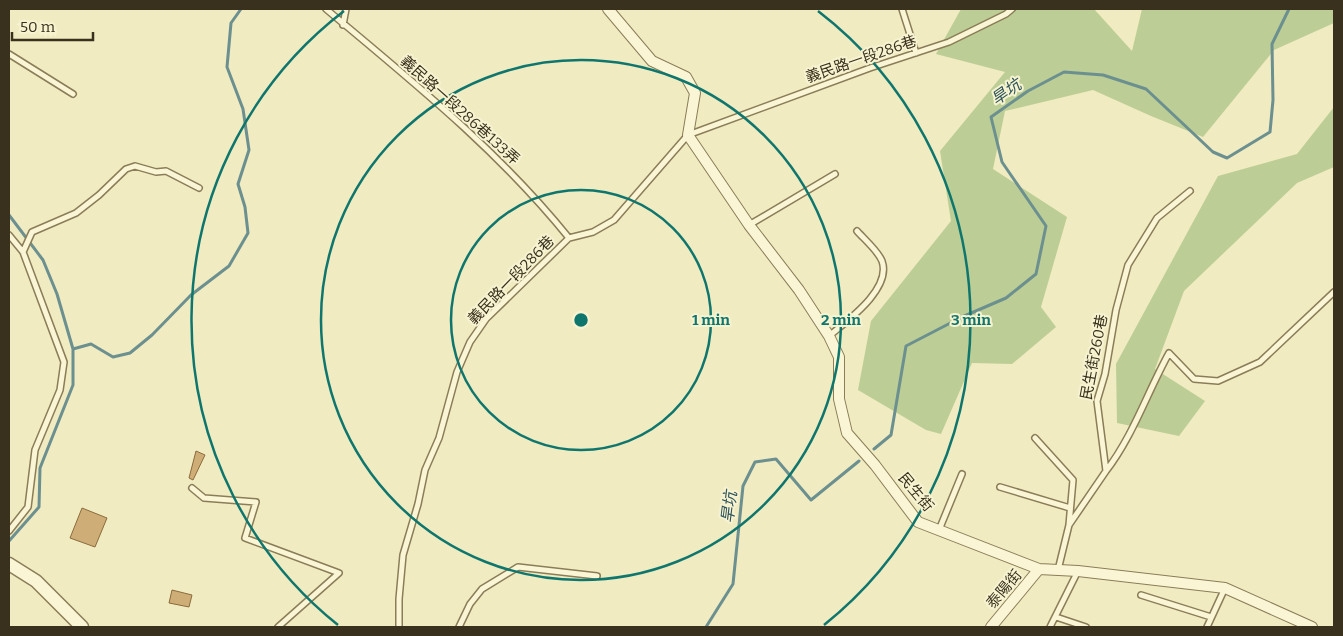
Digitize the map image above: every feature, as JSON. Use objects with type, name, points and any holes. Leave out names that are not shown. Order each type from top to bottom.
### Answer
[{"type":"street","points":[[608,9],[652,61],[686,77],[695,93],[688,135]]},
{"type":"street","name":"民生街","points":[[688,135],[748,225],[799,290],[829,336],[839,357],[839,399],[847,433],[875,465],[918,522],[1039,569],[1078,571],[1225,588],[1312,627]]},
{"type":"street","points":[[9,564],[36,581],[82,627]]},
{"type":"street","name":"泰陽街","points":[[991,627],[1039,569]]},
{"type":"lane","name":"義民路一段286巷133弄","points":[[326,9],[474,134],[534,195],[568,238]]},
{"type":"lane","points":[[344,25],[346,9]]},
{"type":"lane","points":[[902,9],[916,53]]},
{"type":"lane","name":"義民路一段286巷","points":[[399,627],[402,555],[418,504],[425,470],[439,438],[457,372],[470,342],[486,319],[568,238],[594,232],[614,220],[688,135],[870,68],[949,42],[1006,14],[1012,9]]},
{"type":"lane","points":[[9,54],[73,94]]},
{"type":"lane","points":[[23,252],[32,232],[76,213],[99,195],[126,169],[135,166],[156,172],[166,171],[199,188]]},
{"type":"lane","points":[[748,225],[835,174]]},
{"type":"lane","name":"民生街260巷","points":[[1106,471],[1097,401],[1105,374],[1116,310],[1128,265],[1157,218],[1190,191]]},
{"type":"lane","points":[[829,336],[867,304],[884,271],[882,260],[857,231]]},
{"type":"lane","points":[[9,234],[23,252],[64,362],[60,390],[35,450],[28,507],[9,531]]},
{"type":"lane","points":[[1069,525],[1123,448],[1168,353],[1194,379],[1218,381],[1260,362],[1334,292]]},
{"type":"lane","points":[[1035,438],[1073,480],[1069,525],[1058,570]]},
{"type":"lane","points":[[939,530],[962,474]]},
{"type":"lane","points":[[1000,487],[1070,508]]},
{"type":"lane","points":[[192,488],[204,498],[256,502],[245,538],[338,573],[278,627]]},
{"type":"lane","points":[[459,627],[470,604],[482,589],[518,567],[597,576]]},
{"type":"lane","points":[[1050,627],[1078,571]]},
{"type":"lane","points":[[1206,627],[1225,588]]},
{"type":"lane","points":[[1141,595],[1211,617]]},
{"type":"lane","points":[[1056,617],[1086,627]]},
{"type":"green space","points":[[961,9],[1094,9],[1132,51],[1142,9],[1334,9],[1334,23],[1274,50],[1203,137],[1093,90],[1005,111],[993,169],[1067,217],[1041,307],[1056,327],[1012,364],[972,363],[941,434],[926,430],[858,390],[871,321],[951,221],[940,151],[1005,72],[936,54]]},
{"type":"green space","points":[[1334,107],[1334,167],[1297,183],[1184,291],[1155,369],[1205,401],[1179,436],[1117,423],[1116,364],[1218,176],[1297,154]]},
{"type":"building","points":[[196,451],[205,455],[193,480],[189,478]]},
{"type":"building","points":[[82,508],[107,518],[95,547],[70,538]]},
{"type":"building","points":[[172,590],[192,595],[189,607],[169,603]]},
{"type":"waterway","points":[[9,541],[39,507],[40,468],[73,385],[73,349],[91,344],[113,357],[130,353],[152,335],[191,295],[229,266],[248,233],[245,207],[238,184],[249,150],[243,109],[227,67],[231,23],[241,9]]},
{"type":"waterway","name":"旱坑","points":[[874,449],[891,435],[906,346],[962,317],[1006,298],[1036,274],[1046,226],[1002,162],[991,117],[1028,91],[1064,72],[1103,75],[1146,89],[1213,152],[1227,158],[1270,132],[1273,100],[1272,44],[1289,9]]},
{"type":"waterway","points":[[9,215],[43,260],[57,294],[73,349]]},
{"type":"waterway","name":"旱坑","points":[[706,627],[733,584],[743,486],[755,462],[776,459],[811,500],[859,461]]}]
